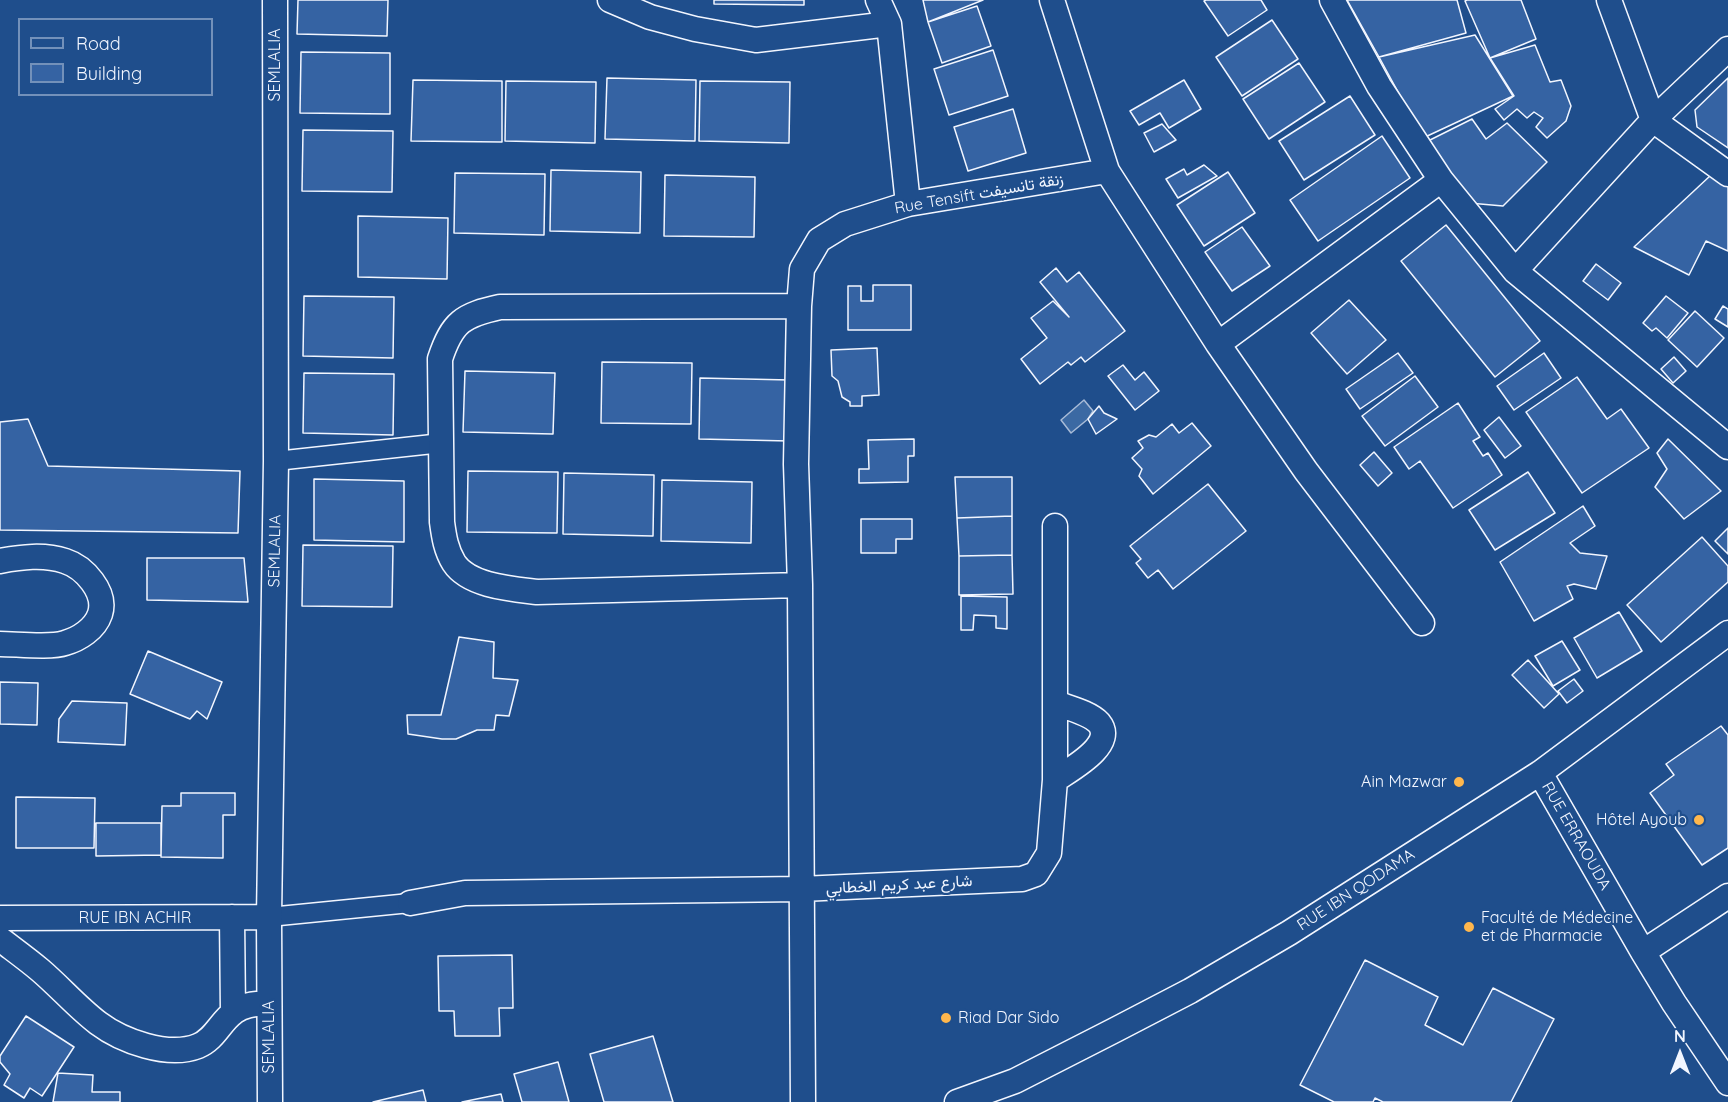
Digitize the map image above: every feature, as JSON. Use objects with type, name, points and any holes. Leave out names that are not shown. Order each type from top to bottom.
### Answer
[{"type":"street","name":"SEMLALIA","points":[[270,1102],[269,917],[276,461],[274,0]]},
{"type":"street","points":[[610,0],[650,17],[695,29],[756,40],[889,24]]},
{"type":"street","points":[[878,0],[889,24],[908,204]]},
{"type":"street","points":[[1052,0],[1107,171],[1218,344],[1306,471],[1422,623]]},
{"type":"street","points":[[1332,0],[1379,86],[1441,180],[1515,271],[1728,447]]},
{"type":"street","points":[[1609,0],[1653,120],[1728,174]]},
{"type":"street","points":[[1515,271],[1653,120],[1728,49]]},
{"type":"street","name":"Rue Tensift زنقة تانسيفت","points":[[799,306],[802,269],[819,240],[845,224],[908,204],[1107,171]]},
{"type":"street","points":[[1218,344],[1441,180]]},
{"type":"street","points":[[800,585],[537,592],[504,588],[477,580],[455,565],[445,544],[442,522],[440,359],[446,340],[460,323],[474,312],[500,307],[799,306],[796,464],[800,585],[803,1102]]},
{"type":"street","points":[[276,461],[442,443]]},
{"type":"street","name":"شارع عبد كريم الخطابي","points":[[410,903],[465,893],[801,889],[1022,879],[1036,874],[1049,853],[1055,780],[1055,526]]},
{"type":"street","points":[[0,561],[42,556],[65,561],[83,570],[96,588],[100,600],[100,614],[83,636],[63,644],[0,644]]},
{"type":"street","name":"RUE IBN QODAMA","points":[[957,1102],[1015,1081],[1190,991],[1289,933],[1540,773],[1728,633]]},
{"type":"street","points":[[1055,780],[1098,749],[1102,739],[1099,723],[1089,716],[1056,703]]},
{"type":"street","name":"RUE ERRAOUDA","points":[[1540,773],[1643,952],[1728,1083]]},
{"type":"street","points":[[1643,952],[1728,896]]},
{"type":"street","points":[[269,917],[410,903]]},
{"type":"street","points":[[232,917],[233,1012]]},
{"type":"street","name":"RUE IBN ACHIR","points":[[0,918],[269,917]]},
{"type":"street","points":[[0,939],[39,969],[99,1023],[136,1042],[159,1049],[179,1050],[197,1046],[211,1039],[233,1012],[245,1006],[269,1003]]},
{"type":"water","points":[[1084,400],[1093,411],[1088,419],[1071,433],[1061,420]]},
{"type":"building","points":[[298,0],[388,0],[387,36],[297,34]]},
{"type":"building","points":[[714,0],[804,0],[804,5],[714,4]]},
{"type":"building","points":[[923,0],[983,0],[928,22]]},
{"type":"building","points":[[1261,0],[1267,10],[1228,36],[1204,1]]},
{"type":"building","points":[[1347,0],[1457,0],[1466,33],[1379,57]]},
{"type":"building","points":[[1521,0],[1536,39],[1490,58],[1465,1]]},
{"type":"building","points":[[977,6],[991,46],[942,63],[928,22]]},
{"type":"building","points":[[1272,20],[1298,59],[1242,96],[1216,57]]},
{"type":"building","points":[[1475,35],[1513,96],[1423,138],[1379,57]]},
{"type":"building","points":[[1535,45],[1550,82],[1561,80],[1571,106],[1566,121],[1547,138],[1536,127],[1543,118],[1534,112],[1527,118],[1517,109],[1504,120],[1495,109],[1514,96],[1490,58]]},
{"type":"building","points":[[993,50],[1008,96],[949,115],[934,69]]},
{"type":"building","points":[[301,52],[390,53],[390,114],[300,113]]},
{"type":"building","points":[[1299,63],[1325,102],[1269,139],[1243,99]]},
{"type":"building","points":[[607,78],[696,80],[695,141],[605,139]]},
{"type":"building","points":[[1728,78],[1728,148],[1697,127],[1695,110]]},
{"type":"building","points":[[413,80],[502,81],[502,142],[411,141]]},
{"type":"building","points":[[1184,80],[1201,109],[1169,128],[1160,113],[1139,125],[1130,111]]},
{"type":"building","points":[[506,81],[596,82],[595,143],[505,141]]},
{"type":"building","points":[[700,81],[790,82],[789,143],[699,141]]},
{"type":"building","points":[[1350,96],[1375,135],[1304,180],[1279,141]]},
{"type":"building","points":[[1013,109],[1026,153],[968,171],[954,127]]},
{"type":"building","points":[[1472,119],[1486,139],[1507,123],[1547,162],[1503,206],[1469,203],[1426,142]]},
{"type":"building","points":[[1162,124],[1176,140],[1154,152],[1144,133]]},
{"type":"building","points":[[303,130],[393,131],[392,192],[302,191]]},
{"type":"building","points":[[1382,136],[1410,178],[1318,241],[1290,200]]},
{"type":"building","points":[[1204,165],[1217,176],[1178,198],[1166,179],[1184,169],[1187,175]]},
{"type":"building","points":[[551,170],[641,172],[640,233],[550,231]]},
{"type":"building","points":[[1228,172],[1255,213],[1204,246],[1177,205]]},
{"type":"building","points":[[455,173],[545,174],[544,235],[454,233]]},
{"type":"building","points":[[665,175],[755,177],[754,237],[664,236]]},
{"type":"building","points":[[1711,175],[1728,186],[1728,251],[1706,241],[1689,275],[1634,247]]},
{"type":"building","points":[[358,216],[448,218],[447,279],[358,277]]},
{"type":"building","points":[[1446,225],[1540,341],[1495,377],[1401,261]]},
{"type":"building","points":[[1242,227],[1270,266],[1232,291],[1205,252]]},
{"type":"building","points":[[1596,264],[1621,283],[1608,300],[1583,281]]},
{"type":"building","points":[[1056,268],[1067,282],[1079,272],[1125,331],[1085,362],[1081,357],[1071,365],[1068,362],[1040,384],[1021,359],[1047,338],[1031,318],[1053,301],[1069,317],[1040,282]]},
{"type":"building","points":[[873,285],[911,285],[911,330],[848,330],[848,286],[861,286],[861,301],[873,301]]},
{"type":"building","points":[[304,296],[394,297],[393,358],[303,356]]},
{"type":"building","points":[[1666,296],[1688,313],[1667,338],[1656,328],[1652,331],[1643,323]]},
{"type":"building","points":[[1349,300],[1386,340],[1347,374],[1311,333]]},
{"type":"building","points":[[1723,306],[1728,309],[1728,327],[1715,319]]},
{"type":"building","points":[[1695,311],[1724,338],[1697,367],[1668,340]]},
{"type":"building","points":[[877,348],[879,395],[862,396],[862,406],[850,406],[850,402],[842,397],[838,381],[832,376],[831,350]]},
{"type":"building","points":[[1398,353],[1413,373],[1360,409],[1346,389]]},
{"type":"building","points":[[1544,353],[1561,378],[1514,410],[1497,386]]},
{"type":"building","points":[[1674,357],[1686,371],[1673,383],[1661,369]]},
{"type":"building","points":[[602,362],[692,363],[691,424],[601,423]]},
{"type":"building","points":[[1123,365],[1135,380],[1144,372],[1159,391],[1135,410],[1108,376]]},
{"type":"building","points":[[465,371],[555,373],[553,434],[463,432]]},
{"type":"building","points":[[304,373],[394,374],[393,435],[303,433]]},
{"type":"building","points":[[1415,376],[1438,407],[1385,446],[1362,416]]},
{"type":"building","points":[[1577,377],[1607,419],[1621,409],[1649,448],[1582,493],[1526,412]]},
{"type":"building","points":[[700,378],[790,380],[789,441],[699,439]]},
{"type":"building","points":[[1458,403],[1480,437],[1473,441],[1483,456],[1488,453],[1502,475],[1453,508],[1420,461],[1409,469],[1394,447]]},
{"type":"building","points":[[1099,406],[1104,413],[1117,419],[1096,434],[1088,419]]},
{"type":"building","points":[[1499,417],[1521,446],[1505,458],[1484,430]]},
{"type":"building","points":[[28,419],[48,466],[240,471],[238,533],[0,530],[0,422]]},
{"type":"building","points":[[1192,423],[1211,446],[1153,494],[1139,476],[1142,469],[1132,458],[1143,448],[1138,441],[1149,435],[1156,437],[1172,424],[1179,433]]},
{"type":"building","points":[[914,439],[914,456],[908,456],[908,482],[859,483],[859,469],[869,469],[868,440]]},
{"type":"building","points":[[1668,439],[1721,491],[1684,519],[1655,487],[1667,469],[1657,453]]},
{"type":"building","points":[[1374,452],[1392,473],[1378,486],[1360,465]]},
{"type":"building","points":[[468,471],[558,472],[557,533],[467,532]]},
{"type":"building","points":[[1528,472],[1555,513],[1495,550],[1469,510]]},
{"type":"building","points":[[564,473],[654,475],[653,536],[563,534]]},
{"type":"building","points":[[955,477],[1012,477],[1012,516],[957,518]]},
{"type":"building","points":[[314,479],[404,481],[404,542],[314,540]]},
{"type":"building","points":[[662,480],[752,482],[751,543],[661,541]]},
{"type":"building","points":[[1208,484],[1246,531],[1173,589],[1158,570],[1148,578],[1136,563],[1141,559],[1130,546]]},
{"type":"building","points":[[1583,506],[1595,526],[1570,543],[1580,553],[1607,556],[1596,589],[1574,584],[1567,586],[1573,599],[1534,621],[1500,562]]},
{"type":"building","points":[[1012,516],[1012,555],[959,556],[957,518]]},
{"type":"building","points":[[861,519],[912,519],[912,539],[896,539],[896,553],[861,553]]},
{"type":"building","points":[[1728,528],[1728,554],[1715,541]]},
{"type":"building","points":[[1702,537],[1728,566],[1728,582],[1661,642],[1627,605]]},
{"type":"building","points":[[303,545],[393,546],[392,607],[302,606]]},
{"type":"building","points":[[1012,555],[1013,594],[959,595],[959,556]]},
{"type":"building","points":[[147,558],[244,558],[248,602],[147,600]]},
{"type":"building","points":[[961,596],[1007,597],[1007,629],[996,628],[996,616],[974,615],[973,630],[961,630]]},
{"type":"building","points":[[1619,612],[1642,651],[1597,678],[1574,638]]},
{"type":"building","points":[[459,637],[494,642],[493,678],[518,680],[509,716],[496,715],[494,730],[477,730],[456,739],[408,734],[407,715],[441,715]]},
{"type":"building","points":[[1562,641],[1580,670],[1553,686],[1535,656]]},
{"type":"building","points":[[148,651],[222,682],[207,719],[197,711],[190,719],[130,694]]},
{"type":"building","points":[[1528,660],[1559,694],[1544,708],[1512,675]]},
{"type":"building","points":[[1574,679],[1583,691],[1567,703],[1558,691]]},
{"type":"building","points":[[0,682],[38,683],[37,725],[0,724]]},
{"type":"building","points":[[72,701],[127,703],[125,745],[58,742],[59,719]]},
{"type":"building","name":"Hôtel Ayoub","points":[[1721,726],[1728,735],[1728,848],[1702,865],[1650,793],[1674,775],[1666,764]]},
{"type":"building","points":[[181,793],[235,793],[235,815],[223,815],[223,858],[161,857],[162,806],[181,806]]},
{"type":"building","points":[[16,797],[95,798],[94,848],[16,848]]},
{"type":"building","points":[[96,823],[161,823],[161,855],[96,856]]},
{"type":"building","points":[[512,955],[513,1008],[499,1008],[500,1036],[455,1036],[454,1011],[439,1011],[438,956]]},
{"type":"building","points":[[1365,960],[1438,997],[1425,1025],[1463,1045],[1493,988],[1554,1019],[1511,1102],[1383,1102],[1375,1098],[1373,1102],[1334,1102],[1300,1085]]},
{"type":"building","points":[[26,1016],[74,1047],[42,1096],[30,1088],[24,1098],[4,1085],[10,1074],[0,1062],[0,1056]]},
{"type":"building","points":[[653,1036],[673,1102],[604,1102],[590,1054]]},
{"type":"building","points":[[558,1062],[569,1102],[522,1102],[514,1074]]},
{"type":"building","points":[[58,1073],[93,1075],[92,1092],[120,1092],[120,1102],[53,1102]]},
{"type":"building","points":[[423,1090],[426,1102],[373,1102]]},
{"type":"building","points":[[501,1094],[503,1102],[462,1102]]},
{"type":"place","name":"Ain Mazwar","points":[[1459,782]]},
{"type":"place","name":"Hôtel Ayoub","points":[[1699,820]]},
{"type":"place","name":"Faculté de Médecine et de Pharmacie","points":[[1469,927]]},
{"type":"place","name":"Riad Dar Sido","points":[[946,1018]]}]
